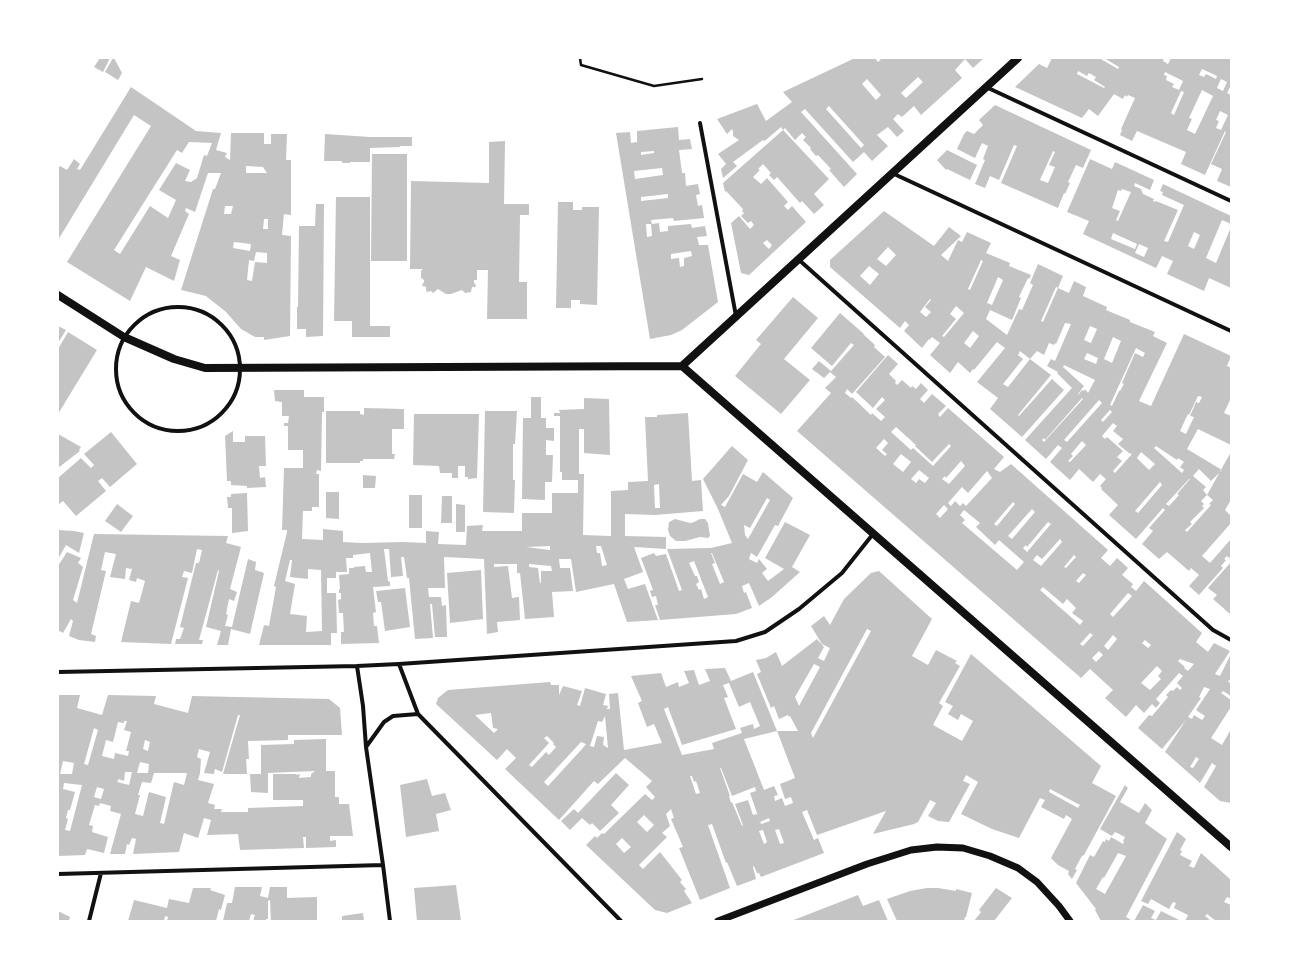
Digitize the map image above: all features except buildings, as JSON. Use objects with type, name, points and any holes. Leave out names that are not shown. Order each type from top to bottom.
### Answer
[{"type":"main road","points":[[682,366],[1018,58]]},
{"type":"main road","points":[[58,295],[124,336],[174,359],[205,368],[682,366],[1230,844]]},
{"type":"street","points":[[985,87],[1231,201]]},
{"type":"street","points":[[700,123],[736,317]]},
{"type":"street","points":[[892,173],[1231,331]]},
{"type":"street","points":[[798,259],[1213,630],[1231,640]]},
{"type":"street","points":[[174,306],[195,308],[213,317],[228,330],[237,348],[241,368],[238,389],[227,408],[212,422],[193,430],[171,432],[151,426],[134,414],[121,397],[115,377],[116,356],[124,336],[137,321],[154,310],[174,306]]},
{"type":"street","points":[[58,672],[357,666],[736,641],[765,632],[799,609],[842,573],[873,534]]},
{"type":"street","points":[[399,664],[418,714],[621,921]]},
{"type":"street","points":[[357,666],[363,706],[366,747],[390,921]]},
{"type":"street","points":[[366,747],[384,722],[393,716],[418,714]]},
{"type":"street","points":[[718,921],[867,864],[911,850],[937,847],[962,848],[990,856],[1018,868],[1037,882],[1059,906],[1070,921]]},
{"type":"street","points":[[58,874],[383,865]]},
{"type":"street","points":[[89,921],[102,873]]},
{"type":"path","points":[[580,58],[581,65],[654,86],[702,79]]}]
